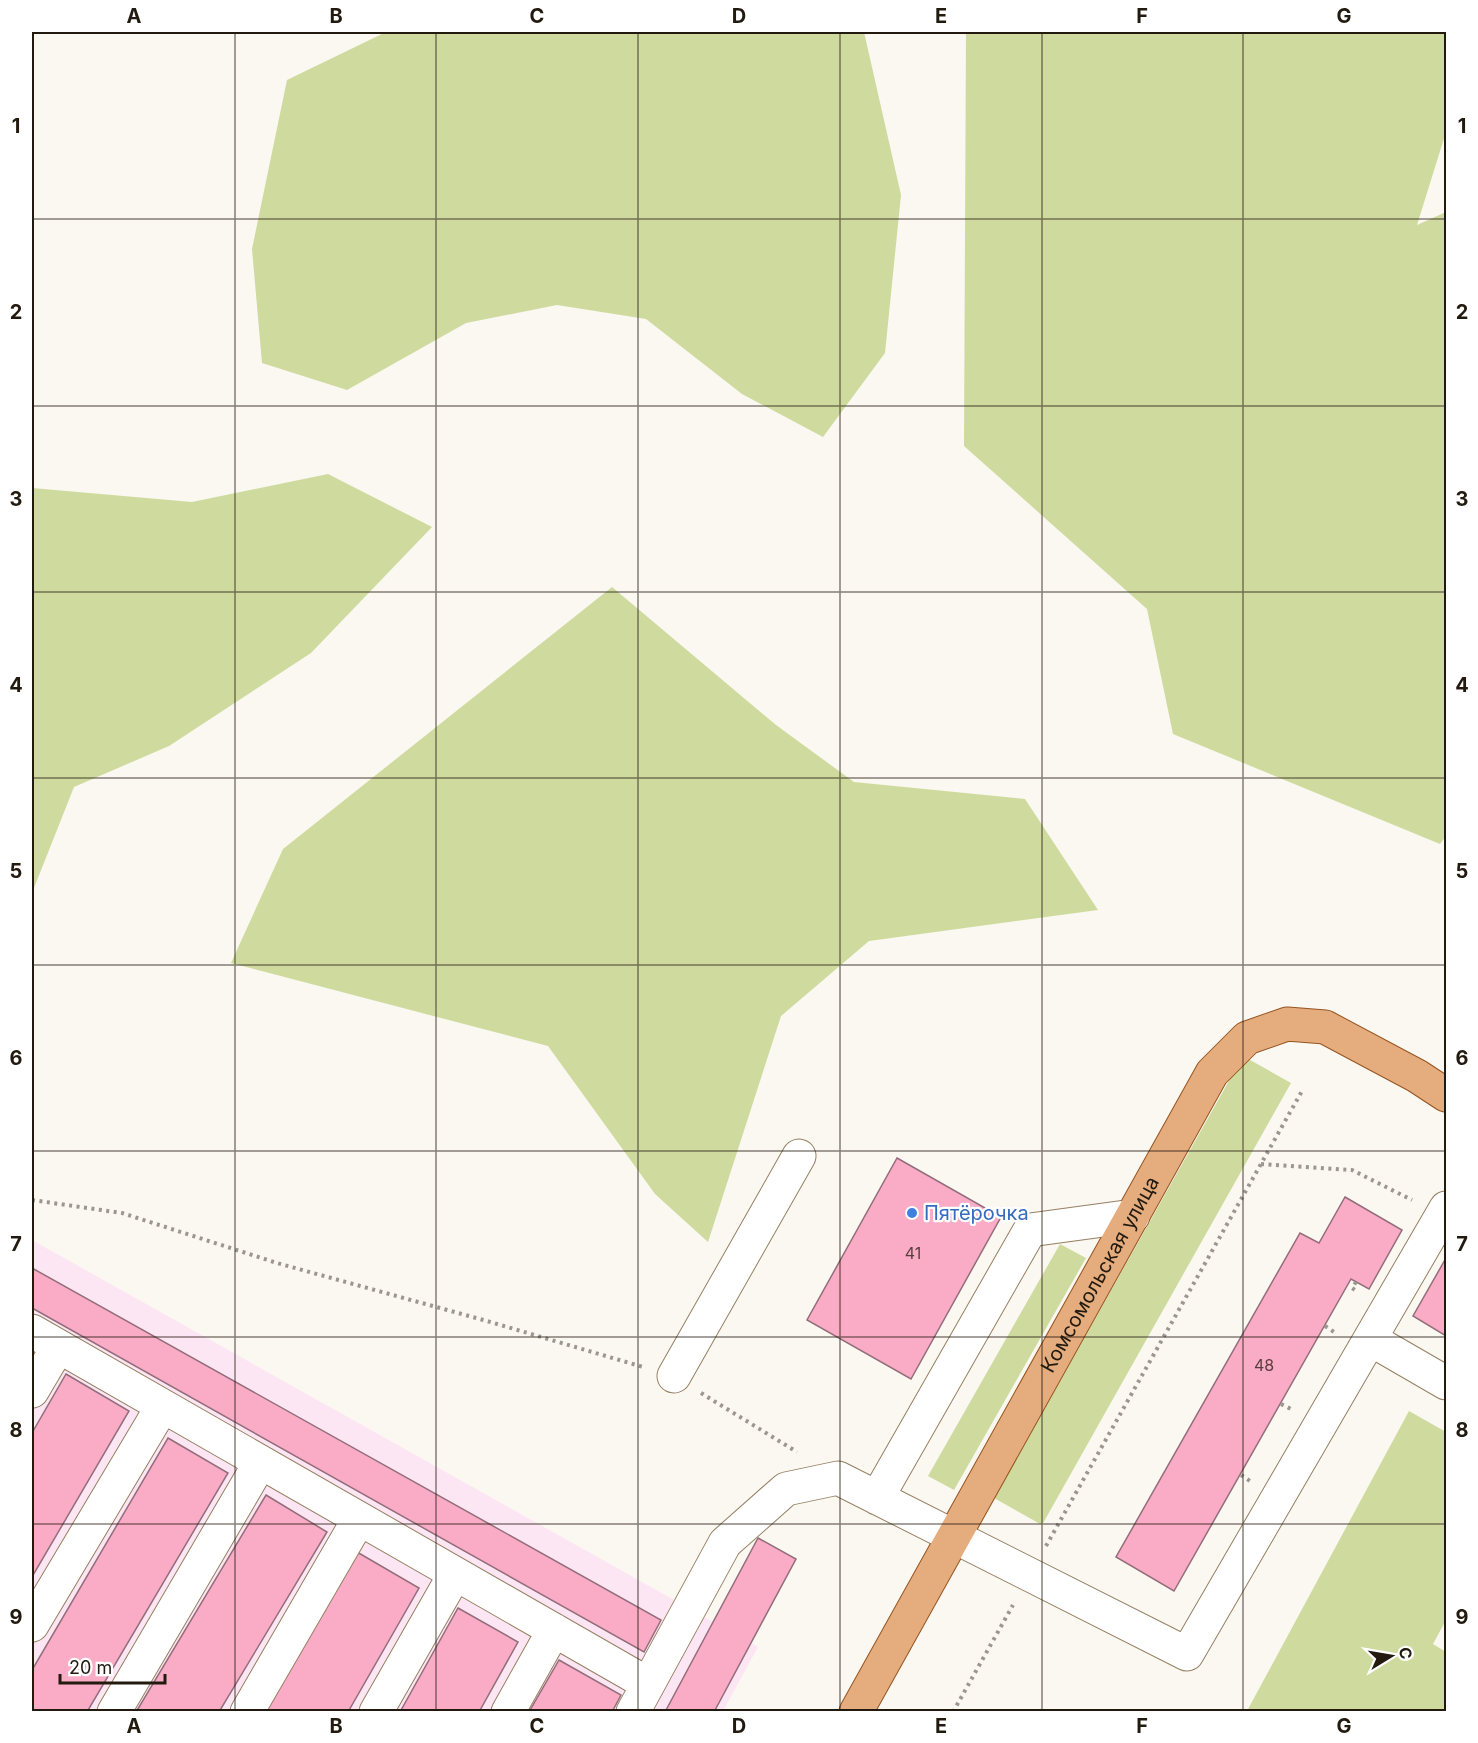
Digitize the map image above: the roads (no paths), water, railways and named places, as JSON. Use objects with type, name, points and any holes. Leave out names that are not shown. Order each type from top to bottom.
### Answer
[{"type":"main road","name":"Комсомольская улица","points":[[856,1712],[1212,1073],[1247,1038],[1287,1024],[1324,1027],[1417,1076],[1446,1095]]},
{"type":"lane","points":[[674,1376],[800,1156]]},
{"type":"lane","points":[[32,1390],[45,1339],[554,1630],[640,1698],[725,1543],[786,1489],[838,1478],[1187,1654],[1444,1212]]},
{"type":"lane","points":[[877,1497],[1030,1230],[1133,1215]]},
{"type":"lane","points":[[1370,1339],[1446,1383]]},
{"type":"lane","points":[[32,1625],[162,1407]]},
{"type":"lane","points":[[114,1712],[260,1463]]},
{"type":"lane","points":[[247,1712],[359,1519]]},
{"type":"lane","points":[[376,1712],[454,1574]]},
{"type":"lane","points":[[508,1712],[554,1630]]},
{"type":"place","name":"Пятёрочка","points":[[912,1213]]}]
